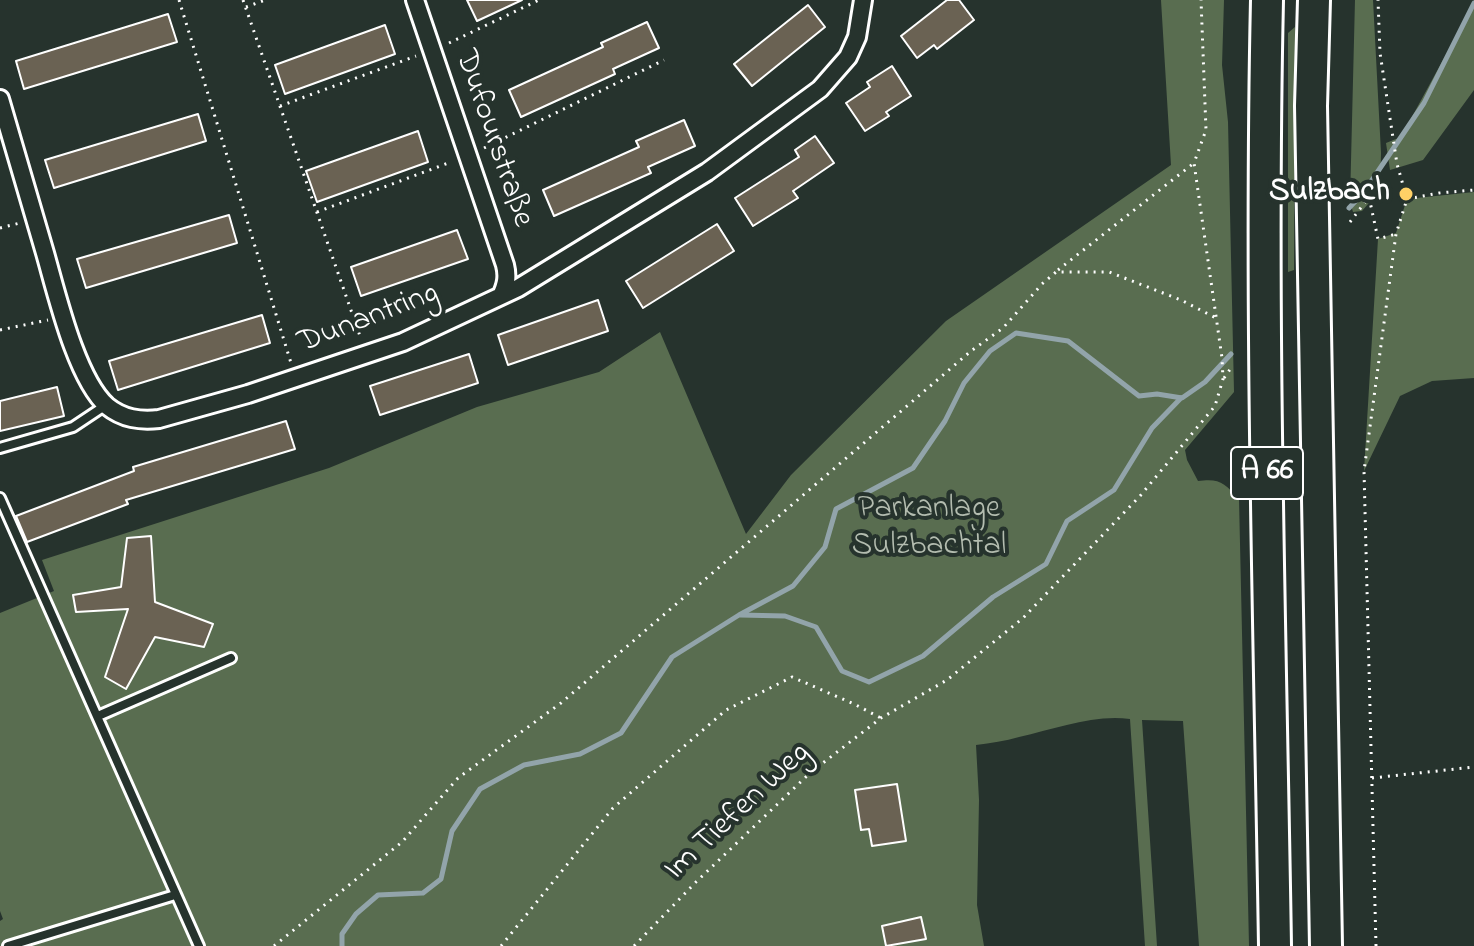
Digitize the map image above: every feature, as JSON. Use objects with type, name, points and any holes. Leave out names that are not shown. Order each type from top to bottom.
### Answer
[{"type":"highway","name":"A 66","points":[[1267,0],[1265,351],[1275,946]]},
{"type":"highway","name":"A 66","points":[[1314,0],[1311,106],[1326,946]]},
{"type":"street","name":"Dufourstraße","points":[[415,0],[505,265],[506,286],[501,296]]},
{"type":"street","name":"Dunantring","points":[[106,405],[129,418],[159,419],[248,394],[403,342],[518,288],[707,172],[820,89],[848,57],[857,37],[863,0]]},
{"type":"street","points":[[0,99],[63,316],[86,378],[106,405]]},
{"type":"lane","points":[[0,448],[73,427],[106,405]]},
{"type":"lane","points":[[0,498],[199,946]]},
{"type":"lane","points":[[98,716],[231,658]]},
{"type":"lane","points":[[8,946],[175,895]]},
{"type":"path","points":[[179,0],[295,378]]},
{"type":"path","points":[[243,0],[366,354]]},
{"type":"path","points":[[245,7],[265,0]]},
{"type":"path","points":[[280,106],[432,50],[539,0]]},
{"type":"path","points":[[1201,0],[1206,130],[1194,163],[1223,379]]},
{"type":"path","points":[[1376,946],[1364,471],[1396,234],[1407,199],[1397,164],[1380,53],[1378,0]]},
{"type":"path","points":[[317,212],[468,156],[664,60]]},
{"type":"path","points":[[274,946],[402,842],[458,778],[561,703],[971,351],[1003,328],[1056,272],[1194,163]]},
{"type":"path","points":[[1407,199],[1474,190]]},
{"type":"path","points":[[1350,222],[1369,197],[1378,239],[1396,234]]},
{"type":"path","points":[[1056,272],[1109,272],[1181,300],[1216,318]]},
{"type":"path","points":[[0,330],[63,316]]},
{"type":"path","name":"Im Tiefen Weg","points":[[634,946],[810,773],[881,718],[947,680],[1023,618],[1140,496],[1215,406],[1223,379],[1231,368]]},
{"type":"path","points":[[501,946],[613,808],[726,710],[792,677],[881,718]]},
{"type":"path","points":[[1372,778],[1474,767]]},
{"type":"green space","name":"Parkanlage Sulzbachtal","points":[[1161,0],[1224,0],[1222,65],[1228,122],[1234,392],[1185,450],[1198,481],[1221,483],[1239,499],[1249,946],[1199,946],[1183,721],[1142,720],[1157,946],[1145,946],[1130,719],[1116,718],[1089,720],[976,745],[979,800],[977,905],[984,946],[0,946],[0,921],[3,919],[0,911],[0,613],[54,591],[42,560],[329,468],[477,407],[599,372],[660,332],[746,534],[791,475],[946,321],[1171,165]]},
{"type":"green space","points":[[1355,0],[1373,0],[1381,153],[1380,190],[1362,211],[1353,212],[1350,202]]},
{"type":"green space","points":[[1474,3],[1474,90],[1423,160],[1390,170],[1386,143],[1401,137]]},
{"type":"green space","points":[[1295,27],[1294,270],[1288,272],[1288,33]]},
{"type":"green space","points":[[1474,192],[1474,378],[1432,381],[1400,396],[1364,471],[1378,239],[1396,233],[1407,199]]},
{"type":"building","points":[[467,0],[522,0],[477,21]]},
{"type":"building","points":[[947,0],[959,0],[974,20],[937,49],[934,45],[917,58],[901,36]]},
{"type":"building","points":[[808,5],[825,27],[752,86],[734,64]]},
{"type":"building","points":[[168,14],[177,42],[24,89],[16,61]]},
{"type":"building","points":[[647,22],[659,48],[613,69],[615,74],[521,117],[509,90],[603,47],[601,43]]},
{"type":"building","points":[[385,25],[395,54],[285,94],[275,65]]},
{"type":"building","points":[[892,66],[911,96],[886,112],[889,116],[865,131],[846,103],[870,87],[867,82]]},
{"type":"building","points":[[198,114],[206,141],[54,188],[45,160]]},
{"type":"building","points":[[684,120],[695,146],[648,167],[651,173],[554,216],[543,190],[639,147],[636,141]]},
{"type":"building","points":[[418,131],[428,162],[317,202],[306,171]]},
{"type":"building","points":[[815,136],[834,163],[793,191],[798,198],[753,226],[735,198],[799,157],[795,150]]},
{"type":"building","points":[[229,215],[237,243],[86,288],[77,259]]},
{"type":"building","points":[[717,224],[734,251],[643,308],[626,281]]},
{"type":"building","points":[[457,230],[468,259],[361,296],[351,267]]},
{"type":"building","points":[[598,300],[608,331],[508,365],[498,335]]},
{"type":"building","points":[[262,315],[270,343],[118,390],[109,361]]},
{"type":"building","points":[[469,354],[478,383],[380,415],[370,386]]},
{"type":"building","points":[[57,387],[64,416],[0,431],[0,401]]},
{"type":"building","points":[[286,421],[295,449],[126,500],[128,504],[27,542],[16,516],[134,471],[133,467]]},
{"type":"building","points":[[151,536],[155,602],[213,624],[204,647],[155,637],[126,689],[105,677],[128,609],[76,612],[73,595],[121,587],[127,538]]},
{"type":"building","points":[[897,784],[906,841],[872,846],[869,829],[861,830],[855,790]]},
{"type":"building","points":[[921,917],[926,939],[886,946],[882,926]]},
{"type":"waterway","name":"Sulzbach","points":[[1349,208],[1364,192],[1424,103],[1474,3]]},
{"type":"waterway","name":"Sulzbach","points":[[342,946],[342,934],[356,914],[378,895],[423,893],[441,879],[452,831],[480,789],[524,765],[580,754],[621,733],[672,657],[793,586],[825,547],[836,509],[913,468],[945,421],[964,383],[990,351],[1016,333],[1068,341],[1139,396],[1157,394],[1182,398],[1205,382],[1231,354]]},
{"type":"waterway","name":"Sulzbach","points":[[740,615],[785,616],[816,627],[842,671],[869,682],[923,656],[993,597],[1046,564],[1067,521],[1114,490],[1152,428],[1181,398]]},
{"type":"place","name":"Sulzbach","points":[[1406,194]]}]
